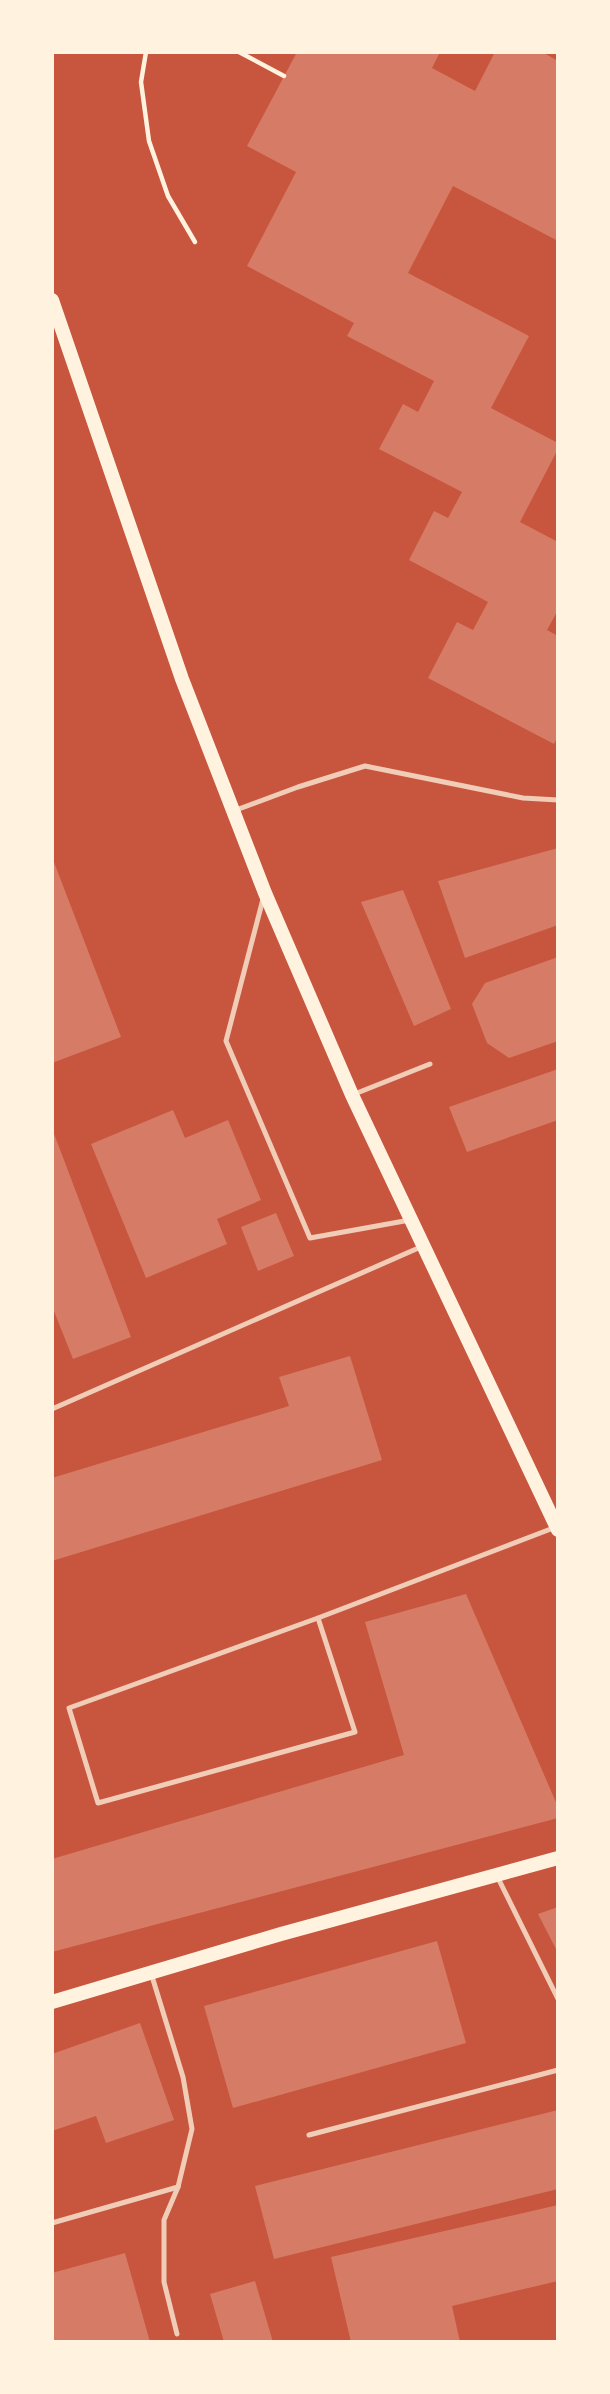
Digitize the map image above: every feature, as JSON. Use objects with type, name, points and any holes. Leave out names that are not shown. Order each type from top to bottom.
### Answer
[{"type":"main road","points":[[52,300],[182,679],[265,893],[352,1095],[557,1529]]},
{"type":"main road","points":[[52,2002],[558,1858]]},
{"type":"lane","points":[[233,811],[365,766],[523,798],[558,800]]},
{"type":"lane","points":[[265,893],[226,1041],[310,1238],[412,1220]]},
{"type":"lane","points":[[352,1095],[430,1065]]},
{"type":"lane","points":[[52,1409],[424,1246]]},
{"type":"lane","points":[[318,1618],[355,1732],[98,1803],[69,1708],[557,1529]]},
{"type":"lane","points":[[497,1875],[558,1999]]},
{"type":"lane","points":[[151,1973],[183,2077],[192,2129],[178,2187],[164,2220],[164,2282],[177,2334]]},
{"type":"lane","points":[[309,2135],[558,2070]]},
{"type":"lane","points":[[52,2223],[178,2187]]},
{"type":"path","points":[[146,52],[141,82],[149,141],[168,196],[195,242]]},
{"type":"path","points":[[239,52],[284,76]]},
{"type":"building","points":[[297,52],[440,52],[432,68],[475,91],[495,52],[542,52],[558,61],[558,241],[453,186],[408,273],[529,336],[491,408],[558,443],[558,449],[520,522],[558,542],[558,610],[547,630],[558,636],[558,736],[554,744],[428,678],[457,622],[473,630],[488,602],[409,560],[434,511],[448,518],[462,492],[379,449],[403,404],[418,412],[434,381],[347,336],[354,323],[247,266],[296,172],[247,146]]},
{"type":"building","points":[[558,848],[558,925],[465,958],[438,881]]},
{"type":"building","points":[[52,857],[121,1037],[52,1063]]},
{"type":"building","points":[[403,890],[451,1009],[414,1026],[361,902]]},
{"type":"building","points":[[558,957],[558,1041],[509,1058],[487,1043],[472,1004],[485,983]]},
{"type":"building","points":[[558,1069],[558,1120],[467,1152],[449,1107]]},
{"type":"building","points":[[173,1110],[185,1138],[228,1120],[261,1200],[217,1219],[227,1244],[146,1278],[91,1144]]},
{"type":"building","points":[[53,1131],[131,1337],[73,1359],[52,1306]]},
{"type":"building","points":[[276,1213],[294,1256],[258,1271],[241,1227]]},
{"type":"building","points":[[350,1356],[382,1460],[52,1561],[52,1478],[289,1406],[279,1377]]},
{"type":"building","points":[[466,1594],[558,1807],[558,1818],[52,1952],[52,1859],[404,1755],[365,1622]]},
{"type":"building","points":[[558,1907],[558,1953],[538,1914]]},
{"type":"building","points":[[437,1941],[466,2043],[233,2108],[204,2006]]},
{"type":"building","points":[[140,2023],[174,2120],[106,2143],[96,2116],[52,2131],[52,2054]]},
{"type":"building","points":[[558,2110],[558,2189],[274,2259],[255,2186]]},
{"type":"building","points":[[558,2205],[558,2281],[452,2306],[460,2342],[351,2342],[331,2257]]},
{"type":"building","points":[[125,2253],[150,2342],[52,2342],[52,2273]]},
{"type":"building","points":[[255,2281],[273,2342],[224,2342],[210,2294]]}]
